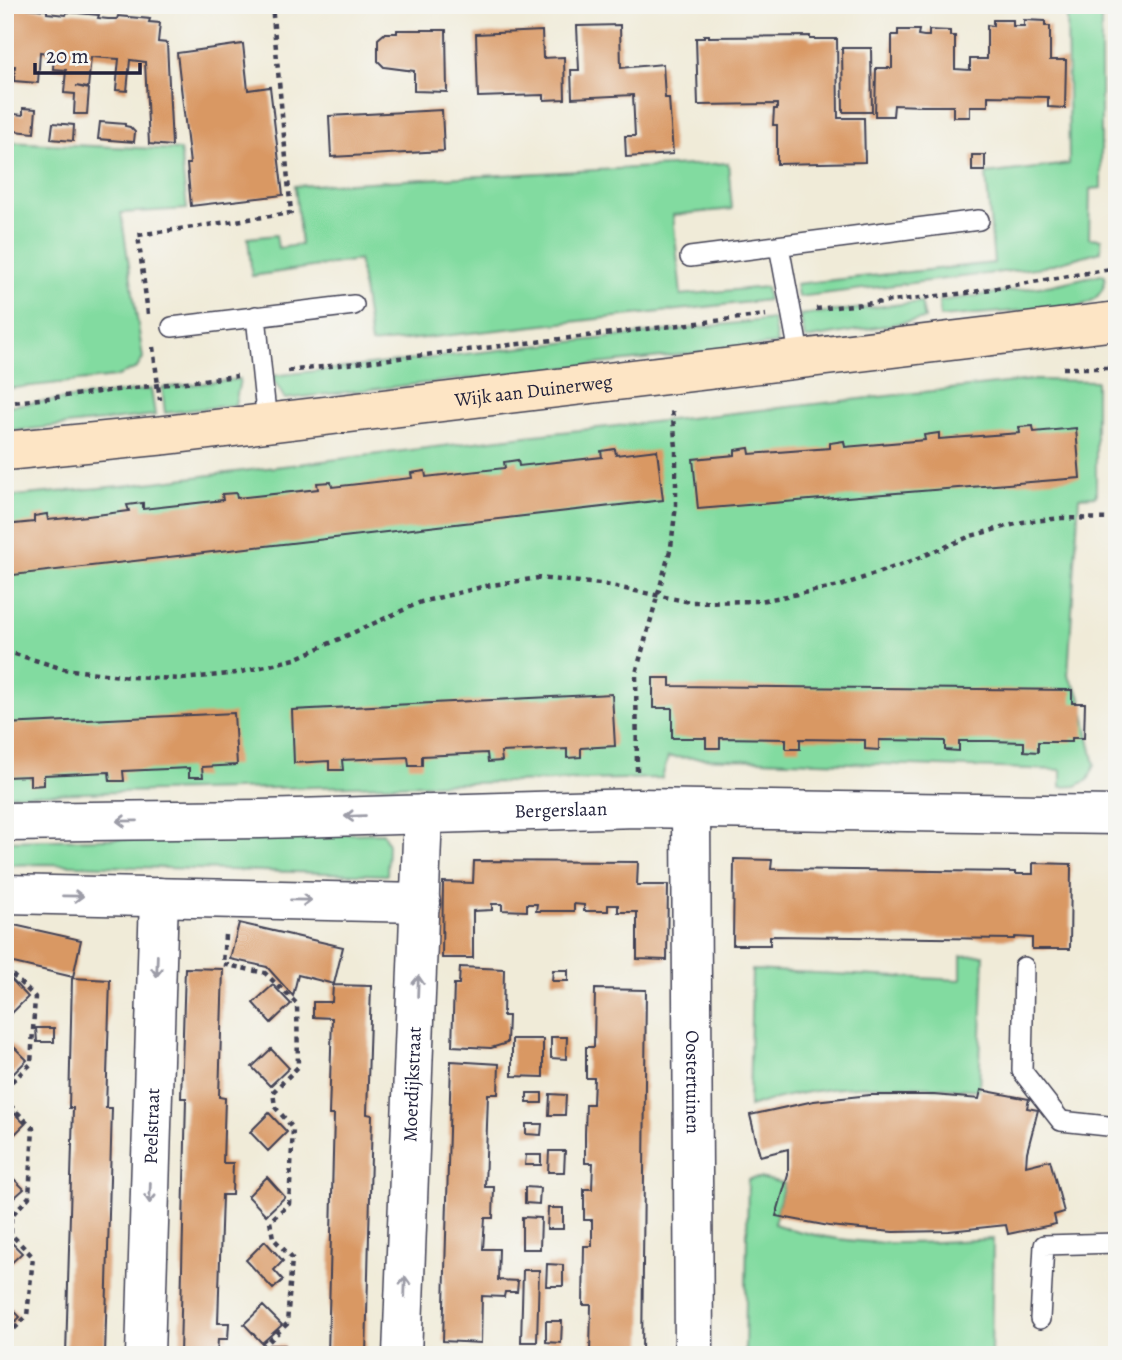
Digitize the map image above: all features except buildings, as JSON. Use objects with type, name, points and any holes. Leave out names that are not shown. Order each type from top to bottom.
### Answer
[{"type":"main road","name":"Wijk aan Duinerweg","points":[[5,451],[166,435],[1117,321]]},
{"type":"street","name":"Bergerslaan","points":[[5,822],[261,819],[637,808],[1117,816]]},
{"type":"street","name":"Oostertuinen","points":[[691,811],[694,1355]]},
{"type":"street","name":"Moerdijkstraat","points":[[402,1355],[423,814]]},
{"type":"street","points":[[5,894],[421,903]]},
{"type":"street","name":"Peelstraat","points":[[145,1355],[159,897]]},
{"type":"lane","points":[[690,257],[979,220]]},
{"type":"lane","points":[[779,246],[800,359]]},
{"type":"lane","points":[[172,327],[354,304]]},
{"type":"lane","points":[[256,316],[267,422]]},
{"type":"lane","points":[[1024,967],[1021,1071],[1061,1121],[1117,1127]]},
{"type":"lane","points":[[1040,1319],[1044,1245],[1117,1243]]},
{"type":"path","points":[[149,315],[138,235],[292,213],[272,5]]},
{"type":"path","points":[[5,403],[967,293],[1117,268]]},
{"type":"path","points":[[152,340],[166,435]]},
{"type":"path","points":[[637,808],[636,673],[671,547],[676,505],[676,447],[672,409]]},
{"type":"path","points":[[5,651],[64,669],[129,677],[182,679],[237,673],[295,659],[421,602],[486,586],[538,578],[601,584],[690,602],[760,601],[840,586],[971,536],[1023,522],[1062,518],[1117,519]]},
{"type":"path","points":[[228,897],[223,964],[265,973],[297,1004],[298,1067],[273,1092],[275,1107],[293,1128],[289,1204],[270,1221],[273,1238],[292,1258],[287,1324],[264,1346],[265,1355]]},
{"type":"path","points":[[5,968],[34,997],[31,1063],[10,1083],[8,1102],[33,1128],[29,1197],[11,1216],[12,1234],[33,1257],[27,1316],[5,1338]]},
{"type":"green space","points":[[1067,5],[1097,5],[1101,12],[1101,188],[1090,189],[1089,238],[1101,239],[1101,251],[1043,267],[798,297],[796,284],[994,263],[986,174],[1069,164]]},
{"type":"green space","points":[[5,142],[180,150],[187,209],[121,213],[143,358],[137,368],[115,377],[5,389]]},
{"type":"green space","points":[[728,163],[732,209],[673,215],[681,295],[766,287],[768,300],[371,344],[359,260],[252,276],[248,238],[276,235],[278,248],[301,245],[295,186]]},
{"type":"green space","points":[[1105,275],[1105,281],[1101,291],[1090,302],[1079,306],[940,317],[939,301],[1053,285]]},
{"type":"green space","points":[[921,302],[925,319],[805,339],[800,315]]},
{"type":"green space","points":[[773,319],[777,344],[285,399],[271,376]]},
{"type":"green space","points":[[240,379],[235,405],[165,413],[162,388]]},
{"type":"green space","points":[[1032,380],[1096,381],[1096,496],[1079,497],[1068,676],[1080,695],[1095,765],[1088,780],[1076,786],[1061,787],[1061,770],[668,757],[662,778],[5,795],[5,497],[131,485],[499,439]]},
{"type":"green space","points":[[151,389],[155,415],[5,432],[5,406]]},
{"type":"green space","points":[[383,833],[388,844],[387,875],[5,865],[5,841]]},
{"type":"green space","points":[[984,955],[979,1090],[863,1086],[806,1093],[749,1107],[752,970],[961,980],[961,956]]},
{"type":"green space","points":[[759,1178],[784,1183],[774,1224],[802,1232],[829,1238],[883,1243],[993,1239],[991,1355],[792,1355],[745,1352],[748,1179]]}]
